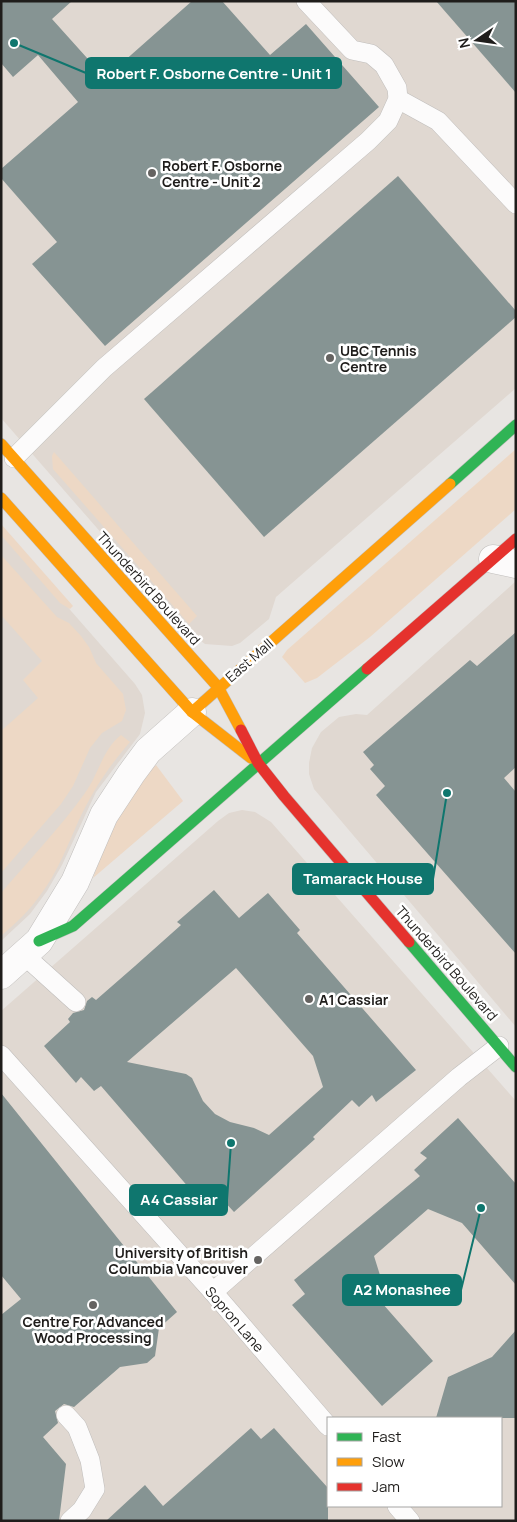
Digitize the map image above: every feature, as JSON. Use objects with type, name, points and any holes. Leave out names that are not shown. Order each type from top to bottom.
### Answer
[{"type":"street","name":"East Mall","points":[[32,948],[75,882],[109,807],[148,751],[516,425]]},
{"type":"street","name":"Thunderbird Boulevard","points":[[1,444],[218,687],[258,764]]},
{"type":"street","name":"Thunderbird Boulevard","points":[[1,498],[192,712],[258,764],[516,1067]]},
{"type":"street","name":"East Mall","points":[[1,975],[32,948],[73,926],[258,764],[504,561],[516,539]]},
{"type":"lane","points":[[14,458],[104,368],[368,141],[388,121],[398,99],[397,88],[384,64],[371,54],[352,50],[306,1]]},
{"type":"lane","points":[[398,99],[438,120],[516,204]]},
{"type":"lane","points":[[32,948],[76,1002]]},
{"type":"lane","points":[[213,1292],[459,1077],[498,1046]]},
{"type":"lane","name":"Sopron Lane","points":[[1,1055],[213,1292],[327,1425]]},
{"type":"lane","points":[[66,1415],[77,1427],[90,1460],[95,1489],[82,1510],[70,1521]]},
{"type":"lane","points":[[398,1507],[410,1521]]},
{"type":"shaded area","points":[[1,1],[516,1],[516,388],[276,597],[269,619],[240,643],[232,646],[205,644],[185,629],[1,418]]},
{"type":"shaded area","points":[[516,449],[516,509],[370,637],[317,678],[305,683],[282,657],[287,650]]},
{"type":"shaded area","points":[[54,452],[197,616],[189,624],[53,469],[52,456]]},
{"type":"shaded area","points":[[1,524],[73,606],[70,609],[60,603],[1,535]]},
{"type":"shaded area","points":[[1,531],[135,684],[142,695],[145,713],[140,734],[96,792],[62,865],[47,891],[30,914],[1,941]]},
{"type":"shaded area","points":[[1,555],[57,617],[69,623],[81,636],[89,647],[96,663],[123,694],[126,710],[122,721],[102,733],[90,748],[73,786],[61,804],[1,873],[1,731],[38,698],[23,680],[42,661],[1,615]]},
{"type":"shaded area","points":[[516,581],[516,1027],[314,789],[309,774],[309,763],[312,748],[321,732],[339,717],[356,714],[367,715]]},
{"type":"shaded area","points":[[121,735],[130,742],[95,790],[47,886],[32,905],[1,936],[1,893],[75,806],[90,786],[109,748]]},
{"type":"shaded area","points":[[156,765],[183,801],[93,878],[118,818],[135,790]]},
{"type":"shaded area","name":"University of British Columbia Vancouver","points":[[242,810],[255,812],[271,822],[516,1101],[516,1521],[1,1521],[1,1011],[229,813]]},
{"type":"building","name":"Robert F. Osborne Centre - Unit 2","points":[[1,1],[72,1],[52,19],[105,78],[192,1],[222,1],[270,55],[306,24],[379,107],[105,346],[32,264],[57,242],[1,178],[1,169],[78,102],[38,55],[13,77],[1,63]]},
{"type":"building","points":[[436,1],[516,1],[516,93]]},
{"type":"building","name":"UBC Tennis Centre","points":[[398,176],[516,311],[516,317],[264,537],[144,399]]},
{"type":"building","points":[[516,632],[516,767],[504,778],[516,792],[516,954],[376,795],[385,786],[370,769],[374,765],[363,752],[470,660],[477,666]]},
{"type":"building","points":[[214,890],[239,918],[268,893],[300,930],[297,933],[416,1070],[376,1102],[372,1095],[359,1107],[352,1100],[313,1137],[315,1139],[234,1212],[222,1199],[209,1211],[101,1086],[94,1091],[81,1077],[76,1083],[44,1046],[70,1022],[68,1019],[73,1013],[84,1010],[87,1001],[92,997],[96,1000],[181,925],[177,922]],"holes":[[[236,968],[313,1056],[323,1087],[269,1135],[254,1128],[230,1122],[215,1114],[203,1101],[192,1078],[186,1074],[127,1062]]]},
{"type":"building","name":"Centre For Advanced Wood Processing","points":[[1,1093],[177,1312],[159,1328],[155,1356],[147,1363],[120,1367],[74,1407],[64,1404],[55,1411],[58,1423],[43,1437],[66,1464],[59,1521],[1,1521],[1,1315],[21,1299],[1,1275]]},
{"type":"building","points":[[458,1118],[516,1184],[516,1285],[462,1223],[428,1209],[374,1256],[384,1288],[375,1295],[433,1361],[382,1406],[292,1305],[305,1294],[294,1280],[420,1176],[414,1170],[427,1158],[420,1153]]},
{"type":"building","points":[[516,1330],[516,1418],[436,1417],[448,1377],[492,1357]]},
{"type":"building","points":[[251,1428],[261,1439],[274,1428],[327,1487],[328,1521],[106,1521],[145,1485],[163,1506]]},
{"type":"traffic: fast","points":[[450,484],[516,425]]},
{"type":"traffic: fast","points":[[39,941],[73,926],[367,669]]},
{"type":"traffic: fast","points":[[409,942],[516,1067]]},
{"type":"traffic: slow","points":[[1,444],[218,687],[241,730]]},
{"type":"traffic: slow","points":[[192,712],[450,484]]},
{"type":"traffic: slow","points":[[1,498],[192,712],[251,758]]},
{"type":"traffic: jam","points":[[367,669],[516,539]]},
{"type":"traffic: jam","points":[[241,730],[258,763],[284,796],[409,942]]},
{"type":"place","name":"Robert F. Osborne Centre - Unit 1","points":[[14,43]]},
{"type":"place","name":"Robert F. Osborne Centre - Unit 2","points":[[152,173]]},
{"type":"place","name":"UBC Tennis Centre","points":[[330,358]]},
{"type":"place","name":"Tamarack House","points":[[447,793]]},
{"type":"place","name":"A1 Cassiar","points":[[309,999]]},
{"type":"place","name":"A4 Cassiar","points":[[231,1143]]},
{"type":"place","name":"A2 Monashee","points":[[481,1208]]},
{"type":"place","name":"University of British Columbia Vancouver","points":[[258,1260]]},
{"type":"place","name":"Centre For Advanced Wood Processing","points":[[93,1305]]}]
